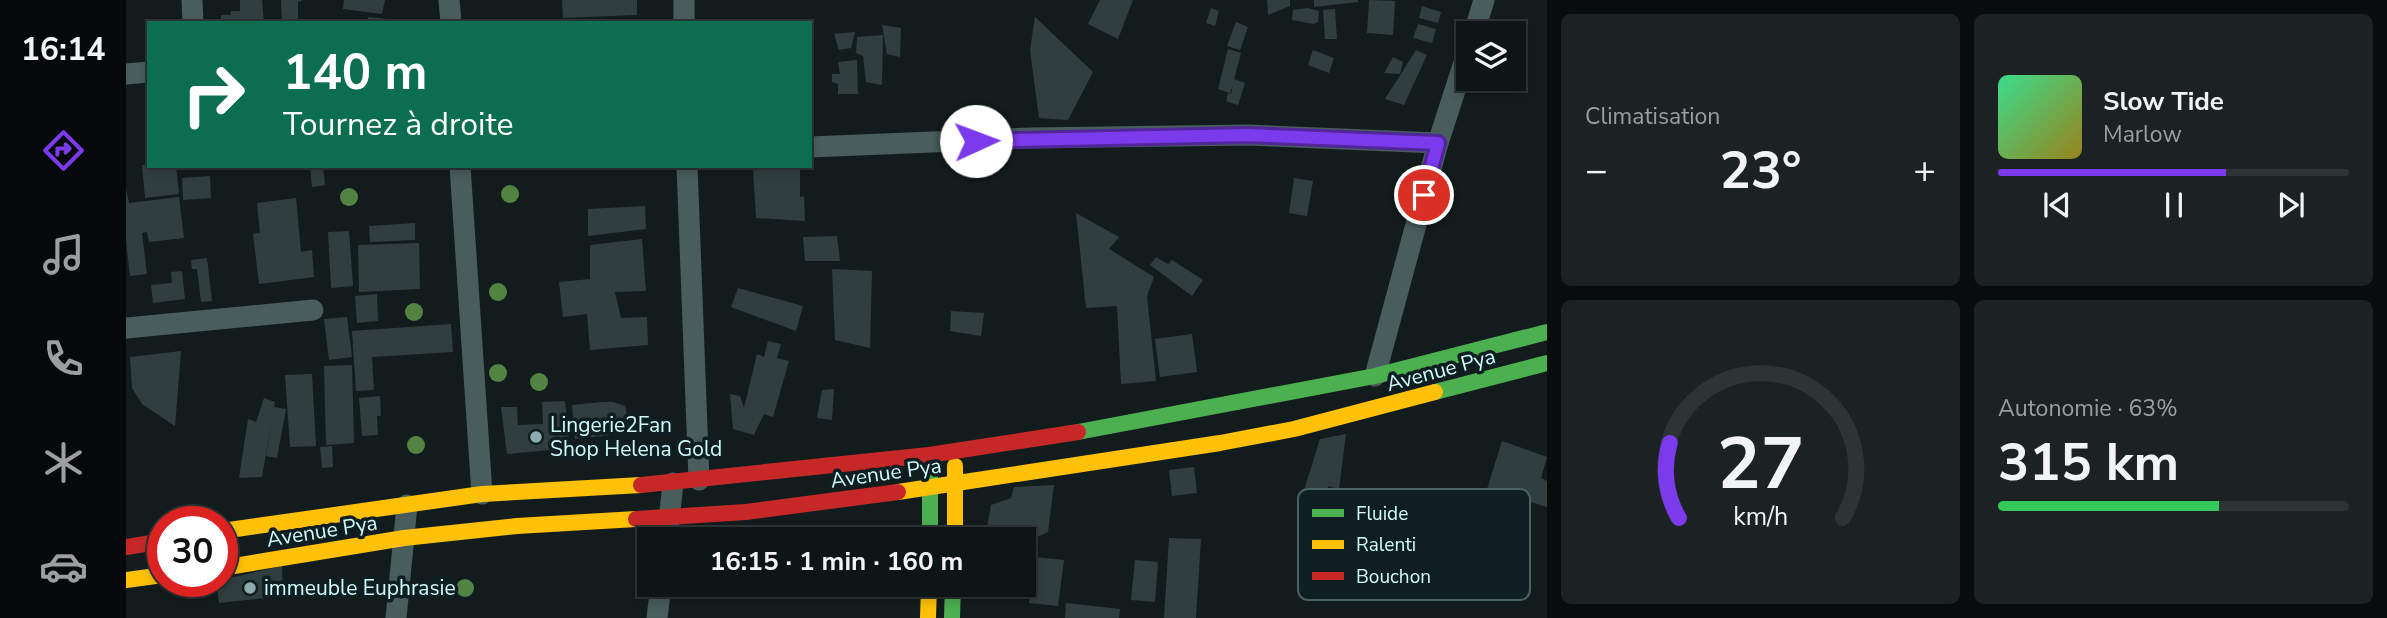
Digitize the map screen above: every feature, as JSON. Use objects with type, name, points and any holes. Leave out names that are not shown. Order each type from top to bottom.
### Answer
[{"type":"main road","name":"Avenue Pya","points":[[238,529],[482,494],[673,483],[929,455],[1128,424],[1375,376],[1547,332]]},
{"type":"main road","name":"Avenue Pya","points":[[238,565],[404,538],[517,526],[746,512],[932,488],[1294,429],[1479,383],[1547,363]]},
{"type":"main road","points":[[954,451],[957,484],[955,527]]},
{"type":"main road","points":[[929,455],[932,488],[930,527]]},
{"type":"main road","points":[[126,547],[147,544]]},
{"type":"main road","points":[[126,580],[147,577]]},
{"type":"main road","points":[[928,618],[929,597]]},
{"type":"main road","points":[[952,618],[953,597]]},
{"type":"street","points":[[192,0],[193,21]]},
{"type":"street","points":[[449,0],[451,21]]},
{"type":"street","points":[[684,0],[684,21]]},
{"type":"street","points":[[1478,21],[1484,0]]},
{"type":"street","points":[[126,74],[147,72]]},
{"type":"street","points":[[1375,376],[1438,143],[1456,87]]},
{"type":"street","points":[[812,147],[1031,138],[1248,135],[1438,143]]},
{"type":"street","points":[[460,168],[482,494]]},
{"type":"street","points":[[687,168],[699,480]]},
{"type":"street","points":[[126,328],[313,310]]},
{"type":"street","points":[[669,527],[673,483]]},
{"type":"street","points":[[396,618],[407,505]]},
{"type":"street","points":[[657,618],[659,597]]},
{"type":"building","points":[[240,0],[262,0],[264,21],[221,21],[221,15],[240,11]]},
{"type":"building","points":[[281,0],[304,0],[298,2],[298,21],[282,21]]},
{"type":"building","points":[[344,0],[385,0],[382,14],[343,9]]},
{"type":"building","points":[[562,0],[637,0],[637,15],[563,18]]},
{"type":"building","points":[[1100,0],[1133,0],[1118,39],[1088,24]]},
{"type":"building","points":[[1267,0],[1290,0],[1290,6],[1268,15]]},
{"type":"building","points":[[1314,0],[1358,0],[1358,2],[1314,7]]},
{"type":"building","points":[[1369,0],[1395,1],[1393,35],[1367,33]]},
{"type":"building","points":[[1422,6],[1441,12],[1438,23],[1419,18]]},
{"type":"building","points":[[1211,8],[1219,11],[1215,26],[1206,23]]},
{"type":"building","points":[[1308,8],[1319,11],[1318,22],[1314,24],[1292,20],[1293,10]]},
{"type":"building","points":[[1335,9],[1337,39],[1325,39],[1323,10]]},
{"type":"building","points":[[368,17],[407,21],[368,21]]},
{"type":"building","points":[[1035,17],[1093,72],[1068,120],[1039,118],[1030,50]]},
{"type":"building","points":[[1236,22],[1248,27],[1240,50],[1227,46]]},
{"type":"building","points":[[1418,24],[1436,29],[1432,43],[1413,38]]},
{"type":"building","points":[[882,25],[901,28],[900,57],[887,54]]},
{"type":"building","points":[[855,32],[851,48],[839,50],[834,34]]},
{"type":"building","points":[[883,35],[882,85],[866,82],[863,56],[856,53],[857,37]]},
{"type":"building","points":[[1228,49],[1241,53],[1234,79],[1245,83],[1238,105],[1226,101],[1228,93],[1231,94],[1233,85],[1230,93],[1218,89]]},
{"type":"building","points":[[1313,50],[1334,58],[1329,73],[1308,65]]},
{"type":"building","points":[[1416,50],[1427,55],[1404,105],[1385,99]]},
{"type":"building","points":[[1393,57],[1403,62],[1400,74],[1384,73]]},
{"type":"building","points":[[857,60],[858,94],[838,94],[838,84],[832,82],[832,74],[840,74],[838,62]]},
{"type":"building","points":[[147,164],[147,168],[176,168],[179,194],[145,198],[142,165]]},
{"type":"building","points":[[310,168],[323,168],[325,185],[312,187]]},
{"type":"building","points":[[800,168],[800,197],[804,196],[805,221],[756,218],[753,169]]},
{"type":"building","points":[[210,176],[211,198],[183,200],[182,178]]},
{"type":"building","points":[[1294,178],[1313,181],[1307,216],[1289,213]]},
{"type":"building","points":[[126,189],[129,203],[179,197],[184,238],[149,242],[147,232],[142,233],[147,274],[130,276],[126,241]]},
{"type":"building","points":[[296,198],[301,252],[312,250],[314,277],[259,284],[253,234],[260,233],[257,203]]},
{"type":"building","points":[[645,206],[646,229],[588,236],[588,209]]},
{"type":"building","points":[[1076,213],[1119,237],[1109,249],[1154,277],[1147,296],[1156,381],[1121,384],[1117,306],[1086,308]]},
{"type":"building","points":[[415,223],[415,240],[370,242],[369,226]]},
{"type":"building","points":[[349,231],[353,286],[331,288],[328,232]]},
{"type":"building","points":[[837,236],[840,261],[805,261],[803,237]]},
{"type":"building","points":[[642,239],[646,291],[615,292],[621,318],[647,317],[648,345],[590,350],[587,314],[563,317],[559,282],[590,279],[590,245]]},
{"type":"building","points":[[419,243],[420,289],[359,292],[358,245]]},
{"type":"building","points":[[1156,257],[1168,264],[1172,260],[1203,280],[1192,296],[1150,265]]},
{"type":"building","points":[[207,258],[212,301],[201,302],[197,269],[192,269],[191,260]]},
{"type":"building","points":[[832,269],[872,271],[870,348],[835,340]]},
{"type":"building","points":[[182,271],[185,299],[153,303],[151,285],[172,283],[171,272]]},
{"type":"building","points":[[738,288],[803,306],[796,331],[731,307]]},
{"type":"building","points":[[377,294],[378,321],[357,323],[355,296]]},
{"type":"building","points":[[951,311],[984,313],[981,336],[950,331]]},
{"type":"building","points":[[347,317],[352,357],[329,360],[324,319]]},
{"type":"building","points":[[451,324],[453,352],[372,357],[374,390],[356,391],[352,331]]},
{"type":"building","points":[[1192,334],[1197,372],[1160,377],[1155,339]]},
{"type":"building","points":[[768,341],[781,344],[777,358],[789,361],[773,417],[764,414],[754,435],[733,429],[730,394],[740,396],[744,408],[757,354],[764,357]]},
{"type":"building","points":[[181,351],[175,426],[142,404],[132,388],[130,357]]},
{"type":"building","points":[[352,365],[354,443],[326,445],[324,366]]},
{"type":"building","points":[[312,374],[316,446],[290,447],[285,375]]},
{"type":"building","points":[[834,389],[832,420],[817,418],[822,390]]},
{"type":"building","points":[[380,396],[378,435],[362,436],[359,398]]},
{"type":"building","points":[[264,398],[275,402],[274,407],[286,409],[277,458],[266,456],[273,413],[262,477],[239,478],[248,419],[256,422]]},
{"type":"building","name":"Lingerie2Fan Shop Helena Gold","points":[[565,401],[570,448],[507,454],[501,407],[517,407],[518,425],[543,424],[542,402]]},
{"type":"building","points":[[602,402],[625,406],[631,433],[575,439],[572,405]]},
{"type":"building","points":[[1346,434],[1339,489],[1328,486],[1328,489],[1304,489],[1320,439]]},
{"type":"building","points":[[1502,441],[1547,457],[1541,478],[1547,481],[1547,507],[1530,502],[1530,489],[1487,489]]},
{"type":"building","points":[[332,446],[333,467],[322,468],[320,447]]},
{"type":"building","points":[[1194,467],[1197,493],[1172,496],[1169,470]]},
{"type":"building","points":[[1054,485],[1048,532],[1036,538],[1036,527],[987,527],[991,505],[1011,498],[1014,487]]},
{"type":"building","points":[[1169,538],[1201,539],[1196,618],[1164,618]]},
{"type":"building","points":[[1036,557],[1064,560],[1058,606],[1029,603],[1030,597],[1036,597]]},
{"type":"building","points":[[1135,560],[1158,562],[1155,602],[1131,600]]},
{"type":"building","name":"immeuble Euphrasie","points":[[282,566],[283,596],[219,603],[218,597],[238,597],[238,576]]},
{"type":"building","points":[[1066,603],[1120,609],[1119,618],[1065,618]]},
{"type":"traffic: fast","points":[[1078,432],[1375,376],[1547,332]]},
{"type":"traffic: fast","points":[[1435,392],[1547,363]]},
{"type":"traffic: fast","points":[[930,469],[930,527]]},
{"type":"traffic: fast","points":[[952,618],[953,597]]},
{"type":"traffic: slow","points":[[898,492],[1220,443],[1294,429],[1435,392]]},
{"type":"traffic: slow","points":[[955,466],[955,527]]},
{"type":"traffic: slow","points":[[238,529],[482,494],[641,485]]},
{"type":"traffic: slow","points":[[238,565],[404,538],[517,526],[636,519]]},
{"type":"traffic: slow","points":[[126,580],[147,577]]},
{"type":"traffic: slow","points":[[928,618],[929,597]]},
{"type":"traffic: jam","points":[[641,485],[929,455],[1078,432]]},
{"type":"traffic: jam","points":[[636,519],[746,512],[898,492]]},
{"type":"traffic: jam","points":[[126,547],[147,544]]},
{"type":"place","name":"Lingerie2Fan Shop Helena Gold","points":[[536,437]]},
{"type":"place","name":"immeuble Euphrasie","points":[[250,588]]},
{"type":"route","points":[[976,141],[1248,135],[1438,143],[1424,195]]}]
